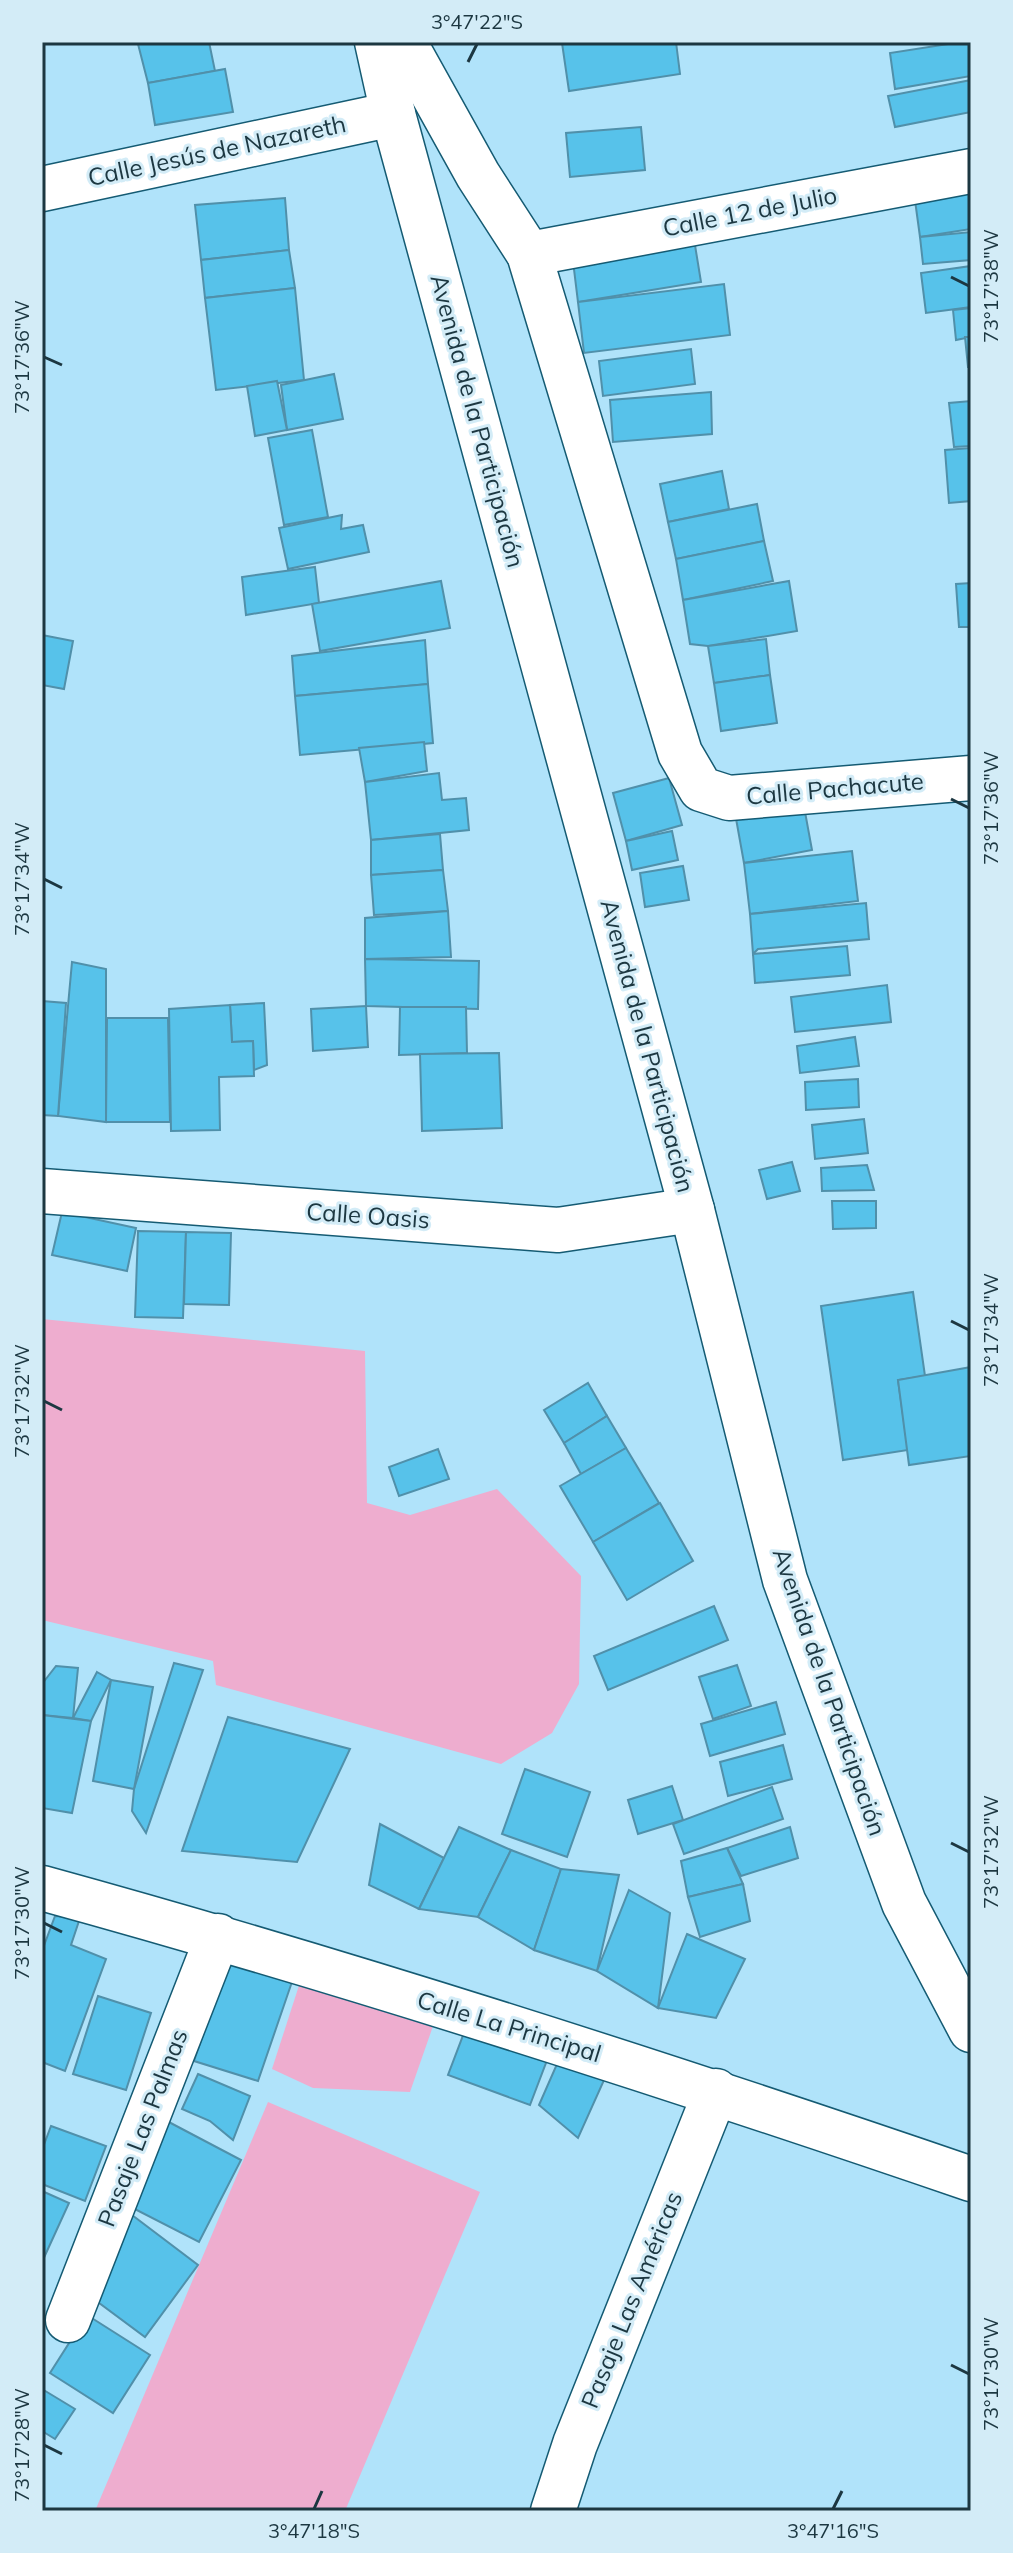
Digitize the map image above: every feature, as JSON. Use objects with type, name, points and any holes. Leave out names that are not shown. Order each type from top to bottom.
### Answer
[{"type":"street","name":"Avenida de la Participación","points":[[377,42],[393,114],[692,1210],[785,1580],[904,1903],[971,2030]]},
{"type":"street","points":[[404,42],[478,175],[529,254]]},
{"type":"street","name":"Calle Jesús de Nazareth","points":[[42,189],[393,114]]},
{"type":"street","name":"Calle 12 de Julio","points":[[529,254],[971,171]]},
{"type":"street","name":"Calle Pachacute","points":[[529,254],[680,753],[701,789],[729,798],[971,778]]},
{"type":"street","name":"Calle Oasis","points":[[42,1191],[558,1230],[692,1210]]},
{"type":"street","name":"Calle La Principal","points":[[42,1888],[218,1936],[716,2091],[971,2179]]},
{"type":"street","name":"Pasaje Las Palmas","points":[[68,2320],[218,1936]]},
{"type":"street","name":"Pasaje Las Américas","points":[[553,2511],[575,2444],[716,2091]]},
{"type":"shaded area","points":[[42,1319],[365,1351],[367,1503],[410,1515],[497,1489],[581,1576],[579,1684],[552,1733],[501,1764],[216,1685],[213,1661],[42,1620]]},
{"type":"shaded area","points":[[304,1970],[440,2006],[410,2092],[313,2088],[272,2069]]},
{"type":"shaded area","points":[[268,2102],[480,2192],[345,2511],[95,2511]]},
{"type":"building","points":[[209,42],[215,71],[148,83],[138,44]]},
{"type":"building","points":[[676,42],[680,74],[569,91],[562,43]]},
{"type":"building","points":[[971,42],[971,76],[895,89],[890,53]]},
{"type":"building","points":[[225,69],[233,112],[155,125],[148,83]]},
{"type":"building","points":[[971,80],[971,112],[895,127],[888,96]]},
{"type":"building","points":[[641,127],[645,170],[570,177],[566,133]]},
{"type":"building","points":[[971,184],[971,229],[920,237],[914,193]]},
{"type":"building","points":[[285,198],[289,250],[201,260],[195,205]]},
{"type":"building","points":[[971,232],[971,260],[923,264],[920,237]]},
{"type":"building","points":[[694,239],[701,282],[578,302],[573,261]]},
{"type":"building","points":[[289,250],[295,288],[205,298],[201,260]]},
{"type":"building","points":[[971,266],[971,307],[926,313],[921,273]]},
{"type":"building","points":[[724,284],[730,335],[584,353],[578,302]]},
{"type":"building","points":[[295,288],[304,380],[216,390],[205,298]]},
{"type":"building","points":[[971,308],[971,337],[956,340],[953,310]]},
{"type":"building","points":[[965,337],[971,337],[971,367],[968,367]]},
{"type":"building","points":[[691,349],[695,384],[603,396],[599,361]]},
{"type":"building","points":[[334,374],[343,419],[287,430],[281,385]]},
{"type":"building","points":[[277,381],[287,430],[255,436],[247,386]]},
{"type":"building","points":[[711,392],[712,434],[613,442],[610,400]]},
{"type":"building","points":[[971,401],[971,446],[954,447],[949,403]]},
{"type":"building","points":[[312,430],[328,517],[284,525],[268,438]]},
{"type":"building","points":[[971,448],[971,501],[949,503],[945,450]]},
{"type":"building","points":[[722,471],[729,509],[668,522],[660,484]]},
{"type":"building","points":[[757,504],[764,541],[676,559],[668,522]]},
{"type":"building","points":[[342,515],[341,529],[363,525],[369,552],[288,569],[279,528]]},
{"type":"building","points":[[764,541],[773,581],[683,600],[676,559]]},
{"type":"building","points":[[315,567],[319,603],[246,615],[242,577]]},
{"type":"building","points":[[441,581],[450,628],[320,651],[312,604]]},
{"type":"building","points":[[789,581],[797,631],[708,646],[690,644],[683,600]]},
{"type":"building","points":[[971,583],[971,627],[959,627],[956,584]]},
{"type":"building","points":[[42,635],[73,641],[64,689],[42,685]]},
{"type":"building","points":[[766,639],[770,675],[714,683],[708,646]]},
{"type":"building","points":[[425,640],[428,684],[295,696],[292,656]]},
{"type":"building","points":[[770,675],[777,723],[721,731],[714,683]]},
{"type":"building","points":[[428,684],[433,743],[300,755],[295,696]]},
{"type":"building","points":[[424,742],[427,771],[365,782],[359,748]]},
{"type":"building","points":[[439,773],[442,800],[466,798],[469,830],[371,840],[365,782]]},
{"type":"building","points":[[669,778],[682,825],[626,841],[613,793]]},
{"type":"building","points":[[803,801],[812,850],[744,863],[735,813]]},
{"type":"building","points":[[672,831],[678,860],[632,870],[626,841]]},
{"type":"building","points":[[440,834],[443,870],[371,875],[371,840]]},
{"type":"building","points":[[852,851],[858,901],[750,914],[744,863]]},
{"type":"building","points":[[683,866],[689,900],[645,907],[640,873]]},
{"type":"building","points":[[443,870],[448,911],[374,915],[371,875]]},
{"type":"building","points":[[866,903],[869,939],[758,949],[753,954],[750,914]]},
{"type":"building","points":[[448,911],[451,957],[365,959],[365,918]]},
{"type":"building","points":[[847,946],[850,975],[755,983],[753,954]]},
{"type":"building","points":[[365,959],[479,961],[478,1009],[366,1006]]},
{"type":"building","points":[[72,962],[106,969],[106,1122],[58,1116]]},
{"type":"building","points":[[887,985],[891,1022],[795,1032],[791,997]]},
{"type":"building","points":[[42,1001],[66,1003],[58,1116],[42,1115]]},
{"type":"building","points":[[264,1003],[267,1065],[254,1070],[253,1041],[232,1042],[230,1005]]},
{"type":"building","points":[[230,1005],[232,1042],[253,1041],[254,1076],[219,1077],[220,1130],[171,1131],[169,1009]]},
{"type":"building","points":[[366,1006],[368,1047],[313,1051],[311,1009]]},
{"type":"building","points":[[400,1007],[466,1007],[467,1053],[399,1055]]},
{"type":"building","points":[[107,1018],[168,1018],[170,1122],[106,1122]]},
{"type":"building","points":[[855,1037],[859,1066],[800,1073],[797,1046]]},
{"type":"building","points":[[499,1053],[502,1128],[422,1131],[420,1054]]},
{"type":"building","points":[[858,1079],[859,1107],[806,1110],[805,1082]]},
{"type":"building","points":[[864,1119],[868,1153],[815,1159],[812,1125]]},
{"type":"building","points":[[792,1162],[800,1191],[767,1199],[759,1170]]},
{"type":"building","points":[[867,1165],[874,1190],[822,1191],[821,1168]]},
{"type":"building","points":[[832,1201],[876,1201],[876,1228],[833,1229]]},
{"type":"building","points":[[62,1212],[136,1228],[127,1271],[52,1255]]},
{"type":"building","points":[[138,1231],[186,1232],[183,1318],[135,1317]]},
{"type":"building","points":[[186,1232],[231,1233],[229,1305],[184,1304]]},
{"type":"building","points":[[913,1292],[925,1376],[898,1380],[908,1450],[843,1460],[821,1306]]},
{"type":"building","points":[[971,1367],[971,1456],[909,1465],[898,1380]]},
{"type":"building","points":[[588,1383],[607,1416],[564,1443],[544,1410]]},
{"type":"building","points":[[607,1416],[626,1448],[581,1474],[564,1443]]},
{"type":"building","points":[[626,1448],[659,1503],[593,1542],[560,1486]]},
{"type":"building","points":[[438,1449],[449,1479],[399,1496],[389,1467]]},
{"type":"building","points":[[660,1503],[693,1561],[627,1600],[593,1542]]},
{"type":"building","points":[[714,1606],[728,1640],[608,1690],[594,1656]]},
{"type":"building","points":[[174,1663],[203,1670],[146,1833],[132,1811],[134,1789]]},
{"type":"building","points":[[737,1665],[751,1706],[713,1719],[699,1677]]},
{"type":"building","points":[[56,1666],[78,1668],[73,1718],[42,1715],[42,1684]]},
{"type":"building","points":[[97,1672],[111,1680],[91,1721],[73,1718]]},
{"type":"building","points":[[111,1680],[153,1687],[134,1789],[93,1781]]},
{"type":"building","points":[[776,1702],[785,1734],[710,1756],[701,1724]]},
{"type":"building","points":[[42,1715],[91,1721],[72,1813],[42,1808]]},
{"type":"building","points":[[228,1717],[350,1749],[297,1862],[182,1851]]},
{"type":"building","points":[[783,1745],[792,1779],[728,1796],[720,1762]]},
{"type":"building","points":[[525,1769],[590,1792],[567,1857],[502,1834]]},
{"type":"building","points":[[672,1786],[683,1820],[638,1834],[628,1800]]},
{"type":"building","points":[[772,1787],[783,1819],[684,1854],[673,1824]]},
{"type":"building","points":[[380,1824],[444,1858],[419,1909],[369,1885]]},
{"type":"building","points":[[459,1827],[511,1850],[478,1917],[419,1909]]},
{"type":"building","points":[[790,1827],[798,1858],[741,1876],[727,1848]]},
{"type":"building","points":[[727,1848],[743,1884],[688,1897],[681,1861]]},
{"type":"building","points":[[511,1850],[561,1869],[534,1950],[478,1917]]},
{"type":"building","points":[[561,1869],[619,1875],[597,1971],[534,1950]]},
{"type":"building","points":[[743,1884],[750,1921],[700,1937],[688,1897]]},
{"type":"building","points":[[629,1890],[670,1913],[658,2008],[597,1971]]},
{"type":"building","points":[[55,1916],[80,1918],[71,1945],[106,1959],[65,2071],[42,2062],[42,1951]]},
{"type":"building","points":[[687,1934],[745,1959],[716,2018],[658,2008]]},
{"type":"building","points":[[230,1955],[294,1976],[258,2081],[194,2061]]},
{"type":"building","points":[[98,1996],[151,2013],[126,2090],[73,2074]]},
{"type":"building","points":[[470,2017],[552,2047],[530,2105],[448,2075]]},
{"type":"building","points":[[564,2048],[609,2069],[578,2138],[539,2105]]},
{"type":"building","points":[[198,2074],[250,2096],[233,2140],[210,2121],[182,2109]]},
{"type":"building","points":[[165,2120],[241,2160],[199,2242],[123,2203]]},
{"type":"building","points":[[51,2126],[106,2146],[85,2201],[42,2184],[42,2150]]},
{"type":"building","points":[[42,2191],[69,2203],[42,2262]]},
{"type":"building","points":[[132,2215],[198,2265],[145,2337],[79,2288]]},
{"type":"building","points":[[87,2315],[150,2355],[113,2413],[50,2373]]},
{"type":"building","points":[[42,2389],[75,2409],[55,2439],[42,2431]]}]
